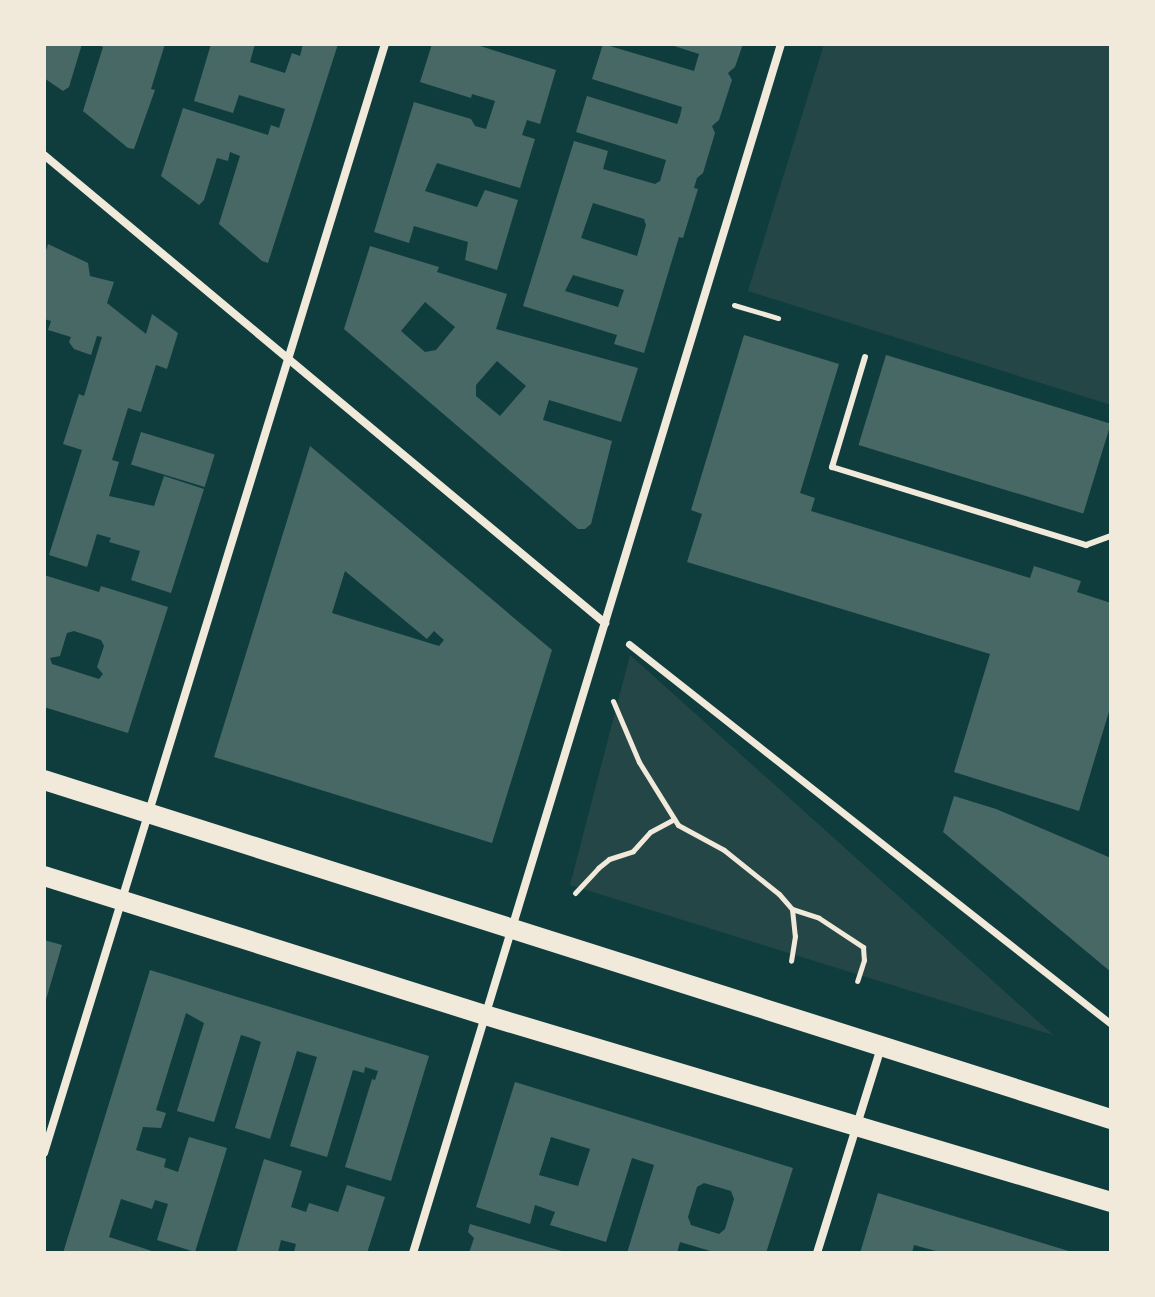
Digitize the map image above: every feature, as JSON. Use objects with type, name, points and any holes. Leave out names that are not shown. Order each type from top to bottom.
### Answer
[{"type":"main road","points":[[44,780],[1111,1119]]},
{"type":"main road","points":[[44,876],[485,1015],[1111,1202]]},
{"type":"street","points":[[44,1153],[385,44]]},
{"type":"street","points":[[413,1253],[781,44]]},
{"type":"street","points":[[44,155],[605,623]]},
{"type":"street","points":[[629,644],[1111,1024]]},
{"type":"street","points":[[817,1253],[882,1045]]},
{"type":"lane","points":[[865,357],[832,467],[1086,545],[1111,536]]},
{"type":"path","points":[[734,305],[778,318]]},
{"type":"path","points":[[613,701],[639,762],[678,825],[724,850],[779,894],[792,909],[829,923],[863,947],[864,960],[857,981]]},
{"type":"path","points":[[575,893],[609,859],[633,851],[650,832],[674,819]]},
{"type":"path","points":[[791,961],[795,936],[792,909]]},
{"type":"shaded area","points":[[824,44],[1111,44],[1111,405],[748,291]]},
{"type":"shaded area","points":[[630,655],[1053,1035],[570,885]]},
{"type":"building","points":[[44,44],[82,44],[69,87],[63,91],[44,78]]},
{"type":"building","points":[[96,44],[165,44],[151,89],[155,90],[134,149],[128,148],[83,111],[103,47]]},
{"type":"building","points":[[211,44],[255,44],[250,62],[285,73],[292,53],[300,56],[303,44],[338,44],[268,263],[219,224],[240,156],[230,152],[228,161],[217,158],[204,200],[199,205],[161,176],[183,108],[268,135],[271,125],[279,128],[285,109],[239,95],[233,113],[194,101]]},
{"type":"building","points":[[432,44],[474,44],[556,70],[540,124],[527,120],[522,135],[535,139],[520,188],[437,163],[425,191],[477,207],[485,190],[518,200],[497,270],[465,260],[468,242],[414,226],[409,243],[374,232],[414,102],[471,119],[475,126],[486,129],[495,101],[472,94],[471,98],[420,82]]},
{"type":"building","points":[[603,44],[694,71],[699,54],[668,44],[743,44],[735,67],[728,73],[732,80],[719,120],[712,126],[715,133],[703,173],[697,178],[694,188],[698,189],[683,238],[679,237],[644,353],[614,344],[617,335],[523,306],[574,141],[608,151],[603,169],[655,184],[660,181],[666,160],[576,132],[587,96],[677,124],[680,116],[682,107],[592,79]],"holes":[[[593,203],[644,219],[646,225],[637,256],[581,238]],[[573,275],[624,290],[618,307],[565,291]]]},
{"type":"building","points":[[48,244],[88,263],[90,276],[114,282],[107,303],[146,334],[152,314],[178,333],[167,369],[156,365],[141,412],[128,408],[112,460],[119,462],[109,496],[154,506],[164,476],[204,489],[171,593],[131,580],[140,551],[109,542],[111,538],[97,534],[87,567],[49,555],[82,450],[63,444],[79,394],[84,396],[102,337],[97,336],[91,355],[74,349],[69,342],[71,337],[48,330],[51,321],[44,319],[44,257]]},
{"type":"building","points":[[370,246],[439,267],[437,272],[507,294],[496,329],[638,368],[621,422],[549,400],[543,420],[612,441],[591,524],[585,529],[578,529],[344,329]],"holes":[[[425,302],[455,327],[436,350],[425,352],[401,331]],[[497,361],[526,386],[500,416],[476,396],[476,385]]]},
{"type":"building","points":[[744,335],[839,364],[800,493],[815,498],[811,511],[1030,578],[1034,566],[1081,581],[1077,592],[1111,603],[1111,705],[1079,811],[954,772],[990,654],[687,562],[702,514],[691,510]]},
{"type":"building","points":[[886,355],[1111,424],[1083,514],[859,445]]},
{"type":"building","points":[[141,432],[215,455],[205,487],[131,465]]},
{"type":"building","points":[[310,446],[552,650],[492,843],[214,757]],"holes":[[[345,571],[427,639],[434,631],[444,640],[439,646],[332,613]]]},
{"type":"building","points":[[44,575],[99,592],[101,586],[168,607],[128,733],[44,707]],"holes":[[[74,631],[101,640],[104,646],[97,667],[103,674],[99,679],[52,664],[50,658],[60,656],[67,633]]]},
{"type":"building","points":[[954,796],[996,809],[1111,858],[1111,972],[943,832]]},
{"type":"building","points":[[44,940],[62,945],[45,1003],[44,1003]]},
{"type":"building","points":[[150,970],[429,1056],[391,1181],[345,1167],[372,1079],[375,1080],[378,1071],[365,1067],[364,1073],[353,1070],[327,1157],[290,1146],[317,1057],[297,1051],[270,1139],[235,1128],[261,1042],[251,1038],[241,1035],[214,1122],[177,1111],[204,1023],[186,1013],[156,1110],[166,1113],[161,1128],[143,1127],[136,1150],[166,1159],[164,1167],[178,1172],[189,1137],[227,1148],[195,1252],[157,1240],[168,1204],[155,1200],[152,1209],[121,1199],[109,1237],[158,1253],[63,1253]]},
{"type":"building","points":[[515,1082],[793,1168],[766,1253],[717,1253],[680,1242],[677,1253],[627,1253],[654,1165],[632,1158],[606,1242],[550,1225],[555,1212],[535,1205],[530,1224],[476,1207]],"holes":[[[551,1137],[590,1149],[578,1186],[539,1175]],[[704,1183],[731,1191],[734,1199],[725,1229],[719,1234],[691,1225],[688,1217],[697,1187]]]},
{"type":"building","points":[[264,1159],[302,1171],[291,1207],[306,1212],[309,1203],[338,1212],[347,1185],[385,1197],[367,1253],[298,1253],[294,1252],[296,1244],[281,1240],[278,1253],[236,1253]]},
{"type":"building","points":[[878,1193],[1072,1253],[943,1253],[914,1245],[912,1253],[860,1253]]},
{"type":"building","points":[[470,1224],[565,1252],[469,1253],[474,1238],[468,1232]]}]
